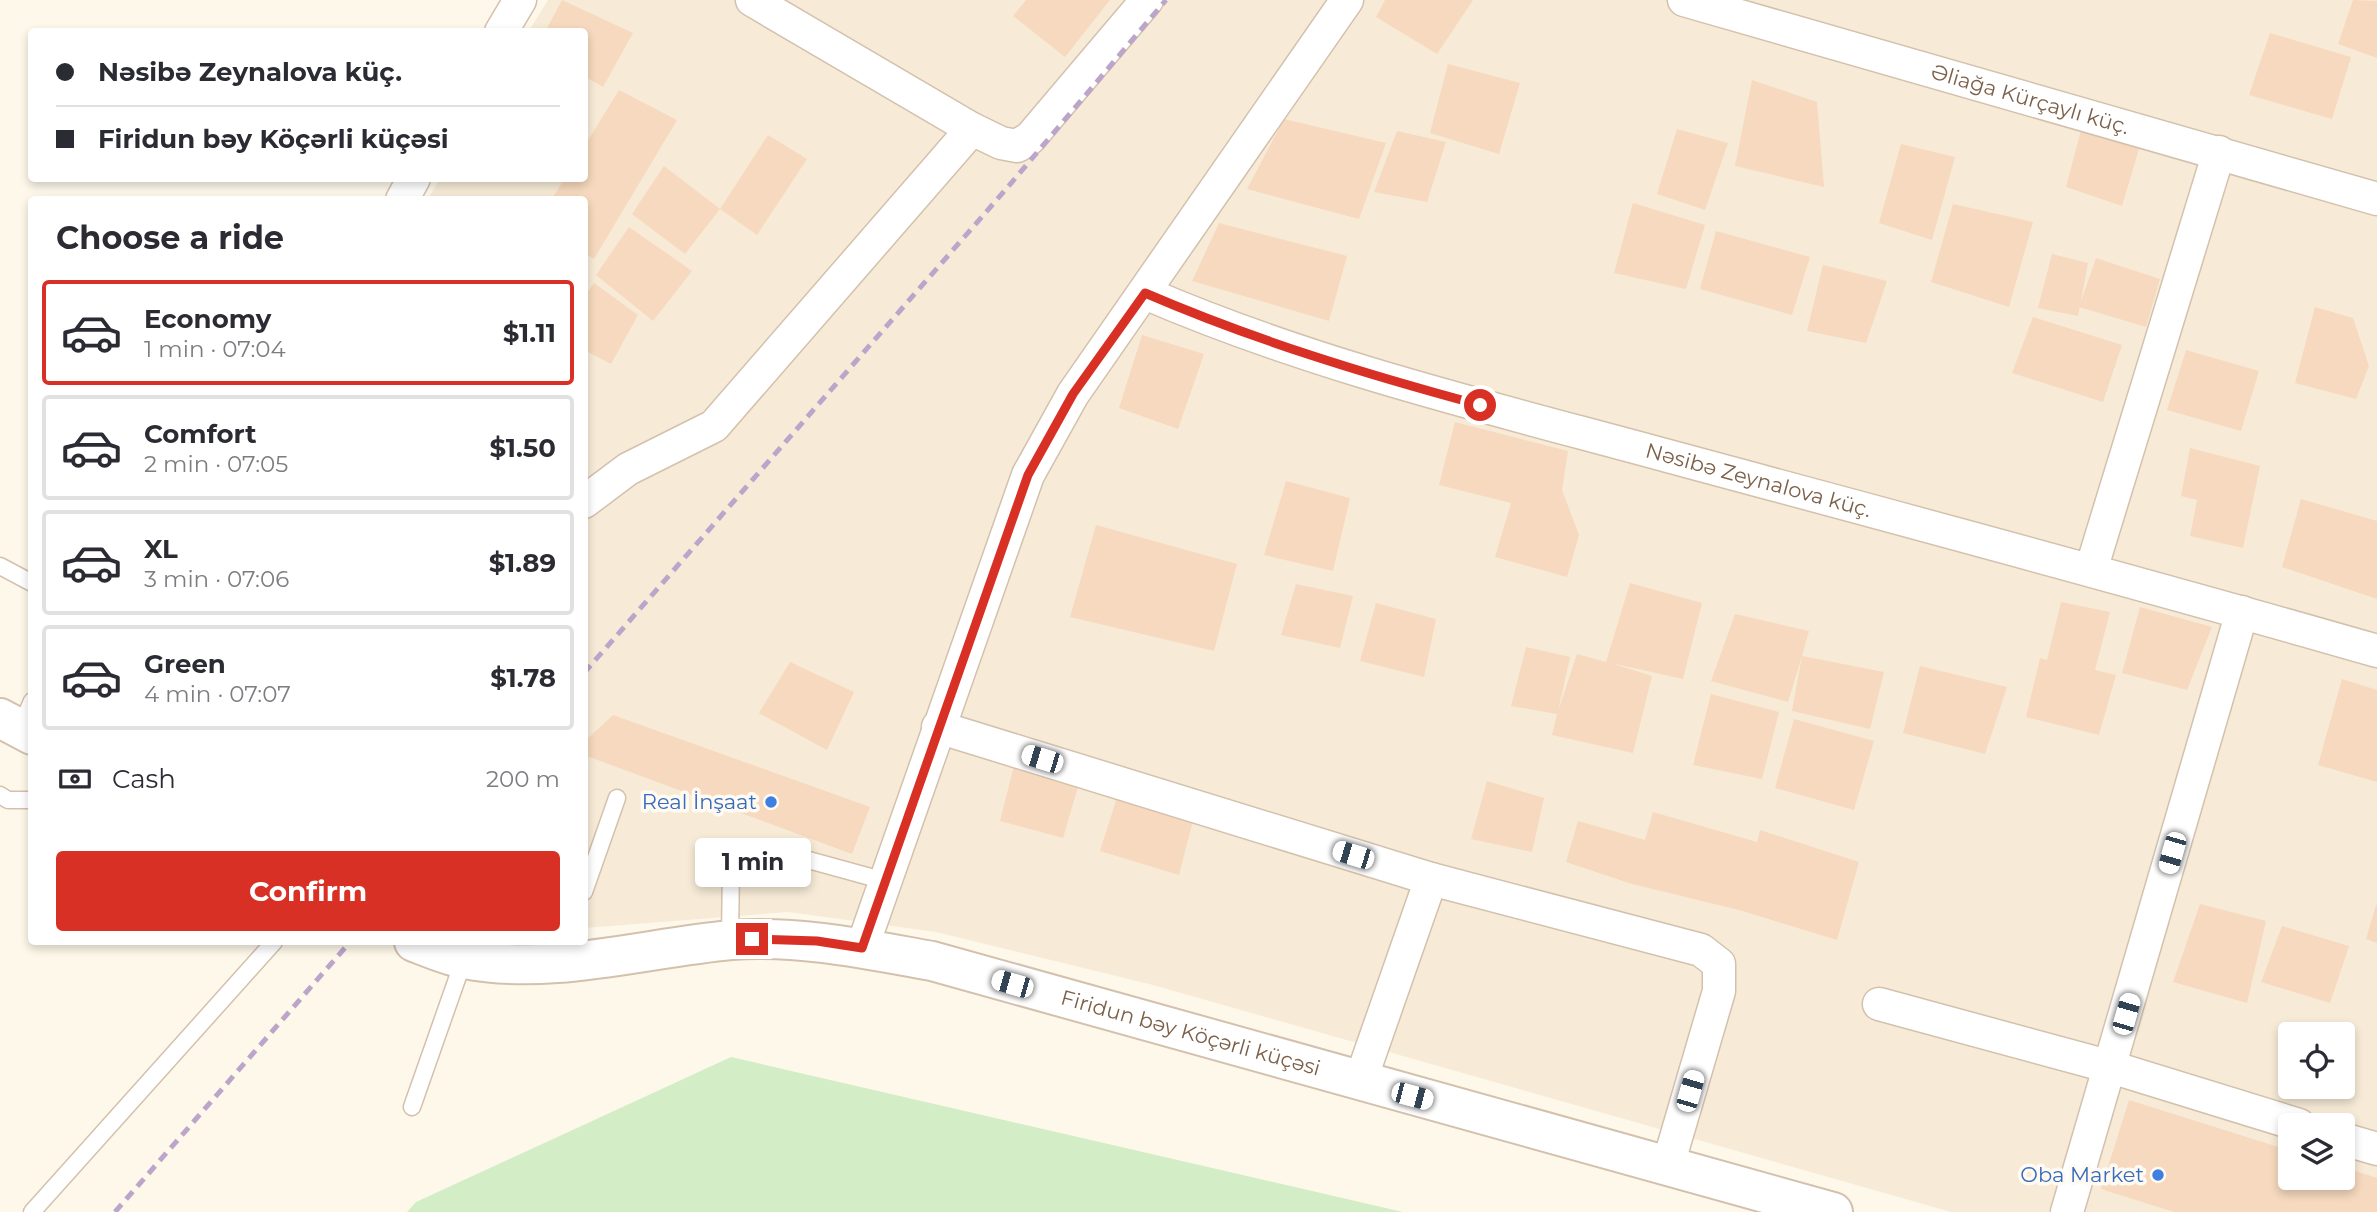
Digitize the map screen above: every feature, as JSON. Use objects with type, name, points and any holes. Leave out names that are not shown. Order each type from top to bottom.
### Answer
[{"type":"street","points":[[503,28],[520,0]]},
{"type":"street","points":[[752,0],[972,129],[1001,143],[1017,146],[1030,138],[1147,0]]},
{"type":"street","points":[[862,948],[1028,475],[1073,394],[1347,0]]},
{"type":"street","name":"Əliağa Kürçaylı küç.","points":[[1684,0],[2377,199]]},
{"type":"street","points":[[588,499],[628,469],[713,426],[972,129]]},
{"type":"street","points":[[2091,570],[2220,152]]},
{"type":"street","name":"Nəsibə Zeynalova küç.","points":[[1145,293],[1220,325],[1347,369],[2091,570],[2377,651]]},
{"type":"street","points":[[2067,1212],[2242,612]]},
{"type":"street","points":[[939,727],[1431,879],[1701,950],[1719,964],[1719,991],[1668,1165]]},
{"type":"street","points":[[1360,1082],[1431,879]]},
{"type":"street","name":"Firidun bəy Köçərli küçəsi","points":[[423,945],[464,959],[730,940],[785,939],[862,948],[932,961],[1833,1212]]},
{"type":"street","points":[[1879,1004],[2111,1067],[2278,1119]]},
{"type":"street","points":[[2355,1143],[2377,1149]]},
{"type":"lane","points":[[0,566],[28,581]]},
{"type":"lane","points":[[0,796],[8,800],[28,800]]},
{"type":"lane","points":[[588,880],[617,798]]},
{"type":"lane","points":[[730,940],[731,865],[748,850],[772,850],[885,881]]},
{"type":"lane","points":[[32,1212],[271,945]]},
{"type":"lane","points":[[412,1107],[464,959]]},
{"type":"shaded area","points":[[548,0],[2377,0],[2377,1212],[1951,1212],[1153,985],[936,932],[788,912],[588,928],[588,196],[429,196],[438,182],[588,182],[588,28],[531,28]]},
{"type":"green space","points":[[731,1057],[1403,1212],[407,1212],[416,1202]]},
{"type":"building","points":[[562,0],[633,33],[603,87],[588,78],[588,28],[547,28]]},
{"type":"building","points":[[1026,0],[1110,0],[1065,57],[1013,16]]},
{"type":"building","points":[[1385,0],[1473,0],[1437,54],[1376,17]]},
{"type":"building","points":[[2353,0],[2377,1],[2377,58],[2338,44]]},
{"type":"building","points":[[2270,33],[2351,57],[2332,119],[2249,95]]},
{"type":"building","points":[[1448,64],[1520,83],[1499,154],[1430,133]]},
{"type":"building","points":[[1752,80],[1817,102],[1824,187],[1735,166]]},
{"type":"building","points":[[619,90],[677,120],[594,259],[588,255],[588,196],[554,196],[562,182],[588,182],[588,140]]},
{"type":"building","points":[[1284,119],[1386,143],[1359,219],[1247,189]]},
{"type":"building","points":[[2084,119],[2142,139],[2122,206],[2066,187]]},
{"type":"building","points":[[1677,129],[1728,143],[1705,210],[1657,194]]},
{"type":"building","points":[[1397,131],[1446,142],[1427,202],[1374,192]]},
{"type":"building","points":[[768,135],[807,159],[757,235],[720,209]]},
{"type":"building","points":[[1901,144],[1955,157],[1932,240],[1879,223]]},
{"type":"building","points":[[664,166],[720,209],[685,254],[632,214]]},
{"type":"building","points":[[1633,203],[1705,225],[1686,289],[1614,273]]},
{"type":"building","points":[[1953,204],[2033,222],[2009,307],[1931,282]]},
{"type":"building","points":[[1219,223],[1347,256],[1329,321],[1192,281]]},
{"type":"building","points":[[629,227],[692,271],[653,321],[596,275]]},
{"type":"building","points":[[1716,231],[1810,257],[1792,315],[1700,289]]},
{"type":"building","points":[[2052,254],[2088,263],[2078,316],[2038,308]]},
{"type":"building","points":[[2096,258],[2160,279],[2146,327],[2079,307]]},
{"type":"building","points":[[1823,265],[1887,281],[1866,343],[1807,331]]},
{"type":"building","points":[[594,283],[638,315],[611,364],[588,352],[588,291]]},
{"type":"building","points":[[2315,307],[2353,318],[2369,366],[2356,399],[2295,383]]},
{"type":"building","points":[[2033,317],[2122,345],[2103,402],[2012,373]]},
{"type":"building","points":[[1142,335],[1204,354],[1178,429],[1119,408]]},
{"type":"building","points":[[2186,350],[2259,371],[2241,431],[2167,410]]},
{"type":"building","points":[[1455,422],[1568,451],[1562,490],[1579,535],[1567,577],[1495,557],[1511,503],[1439,485]]},
{"type":"building","points":[[2190,448],[2260,466],[2243,548],[2190,536],[2197,500],[2181,496]]},
{"type":"building","points":[[1286,481],[1350,498],[1333,571],[1264,555]]},
{"type":"building","points":[[2301,499],[2377,521],[2377,599],[2282,567]]},
{"type":"building","points":[[1096,525],[1237,564],[1214,651],[1070,617]]},
{"type":"building","points":[[1630,583],[1702,603],[1683,679],[1611,663],[1652,676],[1633,753],[1552,735],[1557,714],[1511,706],[1526,647],[1570,657],[1558,711],[1577,654],[1606,662]]},
{"type":"building","points":[[1296,584],[1353,596],[1340,648],[1281,635]]},
{"type":"building","points":[[2061,602],[2110,612],[2095,670],[2116,675],[2099,735],[2026,717],[2040,658],[2047,660]]},
{"type":"building","points":[[1376,603],[1436,619],[1424,677],[1360,661]]},
{"type":"building","points":[[2140,607],[2212,627],[2187,690],[2122,673]]},
{"type":"building","points":[[1735,614],[1809,631],[1788,702],[1711,681]]},
{"type":"building","points":[[1802,656],[1884,672],[1870,729],[1792,711]]},
{"type":"building","points":[[790,662],[854,692],[827,750],[759,713]]},
{"type":"building","points":[[1920,666],[2007,687],[1985,754],[1903,733]]},
{"type":"building","points":[[2342,679],[2377,690],[2377,782],[2318,765]]},
{"type":"building","points":[[1711,694],[1779,712],[1762,779],[1693,765]]},
{"type":"building","points":[[613,715],[870,807],[852,854],[588,756],[588,738]]},
{"type":"building","points":[[1794,719],[1874,741],[1854,810],[1775,788]]},
{"type":"building","points":[[1016,758],[1081,777],[1063,838],[1000,821]]},
{"type":"building","points":[[1487,781],[1544,798],[1532,852],[1471,839]]},
{"type":"building","points":[[1120,788],[1195,813],[1179,875],[1100,851]]},
{"type":"building","points":[[1653,812],[1757,842],[1760,830],[1859,862],[1837,940],[1739,910],[1632,884],[1566,862],[1578,821],[1645,840]]},
{"type":"building","points":[[2200,904],[2266,921],[2247,1003],[2173,982]]},
{"type":"building","points":[[2377,905],[2377,943],[2366,939]]},
{"type":"building","points":[[2282,926],[2349,946],[2330,1003],[2261,982]]},
{"type":"building","points":[[2129,1100],[2278,1147],[2278,1190],[2355,1190],[2355,1171],[2377,1178],[2377,1212],[2174,1212],[2101,1189]]},
{"type":"railway","points":[[588,668],[1007,188],[1166,0]]},
{"type":"railway","points":[[115,1212],[347,945]]},
{"type":"place","name":"Real İnşaat","points":[[771,802]]},
{"type":"place","name":"Oba Market","points":[[2158,1175]]},
{"type":"route","points":[[752,939],[817,941],[862,948],[1028,475],[1073,394],[1145,293],[1220,325],[1347,369],[1480,405]]}]
